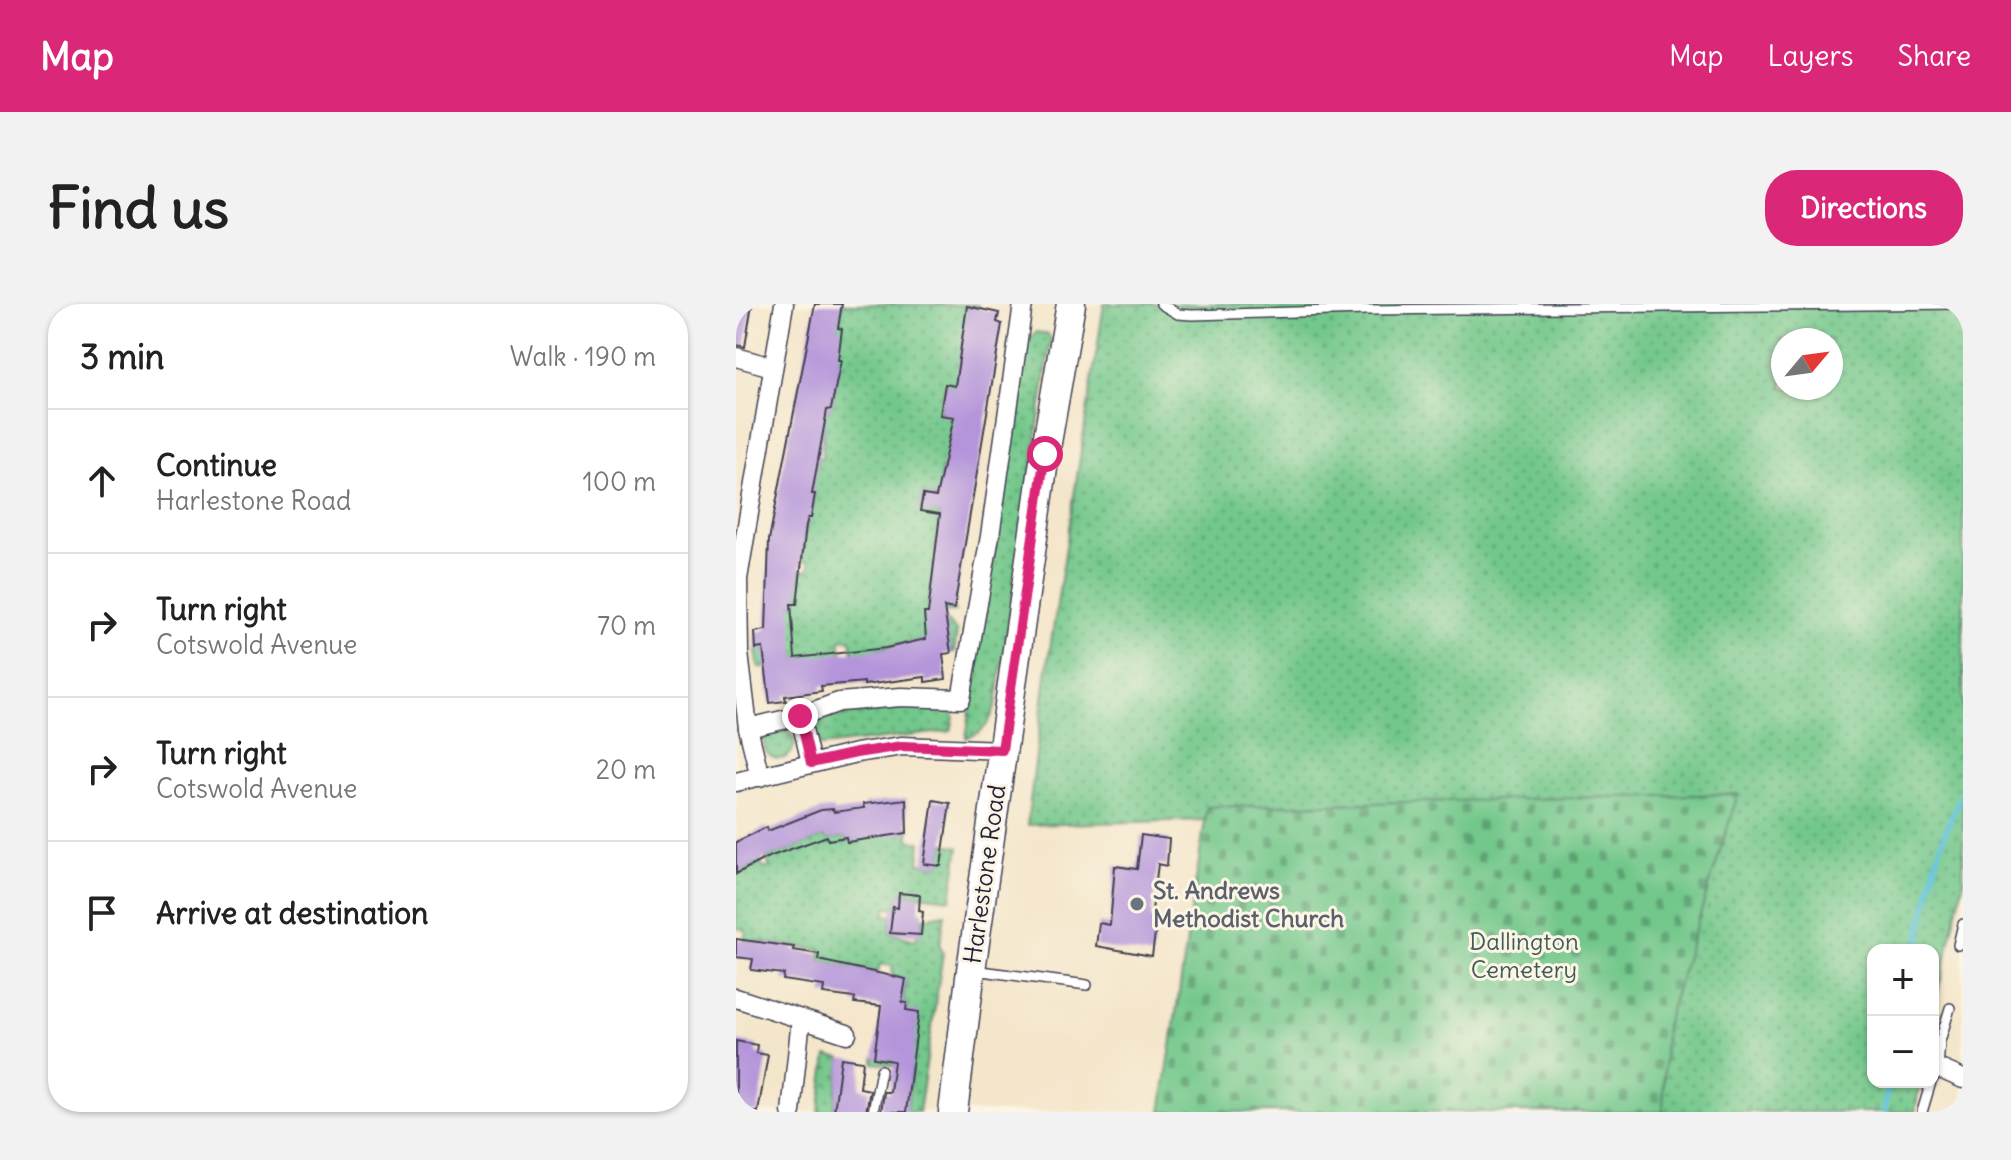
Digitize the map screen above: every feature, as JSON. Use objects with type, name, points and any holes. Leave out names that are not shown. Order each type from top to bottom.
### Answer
[{"type":"main road","name":"Harlestone Road","points":[[953,1112],[1045,454],[1071,304]]},
{"type":"street","points":[[760,777],[748,728],[739,653],[738,579],[784,304]]},
{"type":"street","points":[[748,728],[800,716],[839,702],[901,697],[961,699],[990,536],[1023,304]]},
{"type":"street","points":[[736,357],[772,367]]},
{"type":"street","points":[[800,716],[811,763]]},
{"type":"street","points":[[736,782],[856,753],[902,746],[1002,750]]},
{"type":"street","points":[[736,998],[847,1034]]},
{"type":"street","points":[[791,1112],[801,1019]]},
{"type":"street","points":[[1939,1077],[1963,1079]]},
{"type":"lane","points":[[1161,304],[1171,312],[1192,315],[1367,310],[1963,304]]},
{"type":"lane","points":[[1958,945],[1963,924]]},
{"type":"lane","points":[[971,970],[1087,985]]},
{"type":"lane","points":[[1939,1047],[1950,1008]]},
{"type":"lane","points":[[873,1112],[881,1070]]},
{"type":"lane","points":[[1922,1112],[1930,1088]]},
{"type":"green space","points":[[842,304],[978,305],[977,308],[967,306],[969,388],[945,385],[940,414],[966,419],[956,435],[950,435],[944,469],[941,469],[939,498],[923,495],[920,510],[940,514],[935,555],[958,559],[935,562],[929,604],[954,609],[955,612],[925,613],[949,623],[957,632],[954,652],[951,653],[948,637],[888,646],[854,660],[851,639],[840,640],[842,657],[786,658],[761,668],[756,649],[791,604],[797,604],[800,571],[809,570],[809,561],[801,561],[815,495],[811,494],[818,458],[822,458],[825,411],[831,408],[840,360],[837,359],[837,328]]},
{"type":"green space","points":[[1104,304],[1963,304],[1963,885],[1939,988],[1939,944],[1867,944],[1867,1088],[1919,1088],[1915,1112],[1663,1112],[1665,1026],[1737,794],[1207,807],[1205,820],[1027,825],[1047,668]]},
{"type":"green space","points":[[1036,332],[1048,334],[1051,339],[996,705],[986,726],[966,738],[1024,354],[1029,339]]},
{"type":"green space","points":[[907,707],[940,708],[951,712],[954,717],[951,731],[821,746],[812,738],[813,723],[817,719]]},
{"type":"green space","points":[[779,729],[790,733],[794,744],[790,755],[779,759],[768,755],[764,744],[768,733]]},
{"type":"green space","name":"Dallington Cemetery","points":[[1738,794],[1665,1026],[1663,1112],[1161,1112],[1207,807]]},
{"type":"green space","points":[[909,827],[909,840],[921,842],[919,863],[940,866],[944,844],[959,847],[951,899],[900,893],[897,908],[886,907],[885,915],[892,916],[890,933],[916,940],[921,934],[923,918],[945,914],[940,945],[943,953],[919,1112],[906,1112],[912,1068],[874,1063],[874,1058],[893,1061],[906,1010],[907,1003],[903,1002],[906,979],[892,976],[893,966],[880,964],[878,973],[820,961],[821,950],[755,941],[744,943],[746,930],[736,928],[736,874],[754,865],[746,849],[754,849],[764,869],[770,867],[766,858],[824,837],[828,840],[846,837],[847,842]]},
{"type":"green space","points":[[827,1056],[841,1058],[834,1112],[819,1112]]},
{"type":"building","points":[[736,304],[752,304],[745,347],[736,345]]},
{"type":"building","points":[[815,304],[842,304],[838,328],[842,329],[838,360],[841,360],[831,409],[827,410],[812,494],[815,494],[811,518],[808,518],[806,525],[797,604],[791,604],[795,658],[886,648],[926,639],[924,613],[928,613],[940,514],[920,511],[923,495],[936,497],[954,417],[940,415],[945,384],[955,386],[967,306],[999,313],[997,322],[1002,324],[954,609],[944,607],[951,653],[943,654],[946,679],[925,682],[925,677],[864,685],[864,682],[821,686],[822,691],[785,696],[786,701],[770,703],[763,648],[756,649],[755,632],[766,630],[769,540]]},
{"type":"building","points":[[906,799],[907,833],[847,842],[846,837],[828,840],[827,836],[766,858],[736,874],[736,842],[767,827],[768,831],[821,810],[833,809],[834,812],[864,808],[863,804]]},
{"type":"building","points":[[933,800],[950,803],[941,866],[924,864]]},
{"type":"building","name":"St. Andrews Methodist Church","points":[[1141,835],[1169,839],[1167,866],[1158,864],[1151,918],[1157,919],[1152,956],[1096,946],[1099,923],[1110,925],[1115,866],[1137,869]]},
{"type":"building","points":[[899,893],[920,895],[919,911],[923,912],[921,935],[890,933],[893,907],[898,908]]},
{"type":"building","points":[[736,939],[794,947],[793,950],[819,954],[818,960],[906,979],[902,1002],[907,1003],[906,1010],[919,1012],[906,1112],[881,1112],[884,1092],[890,1092],[894,1061],[874,1058],[881,1006],[854,1003],[855,998],[823,994],[824,986],[783,980],[784,974],[751,970],[753,959],[736,957]]},
{"type":"building","points":[[736,1041],[757,1045],[756,1053],[768,1055],[758,1112],[736,1112]]},
{"type":"building","points":[[841,1058],[863,1061],[860,1088],[870,1090],[866,1112],[834,1112]]},
{"type":"waterway","points":[[1918,944],[1940,850],[1963,793]]},
{"type":"waterway","points":[[1884,1112],[1888,1088]]},
{"type":"place","name":"St. Andrews Methodist Church","points":[[1137,904]]},
{"type":"route","points":[[800,716],[811,763],[902,746],[1002,750],[1045,454]]}]
